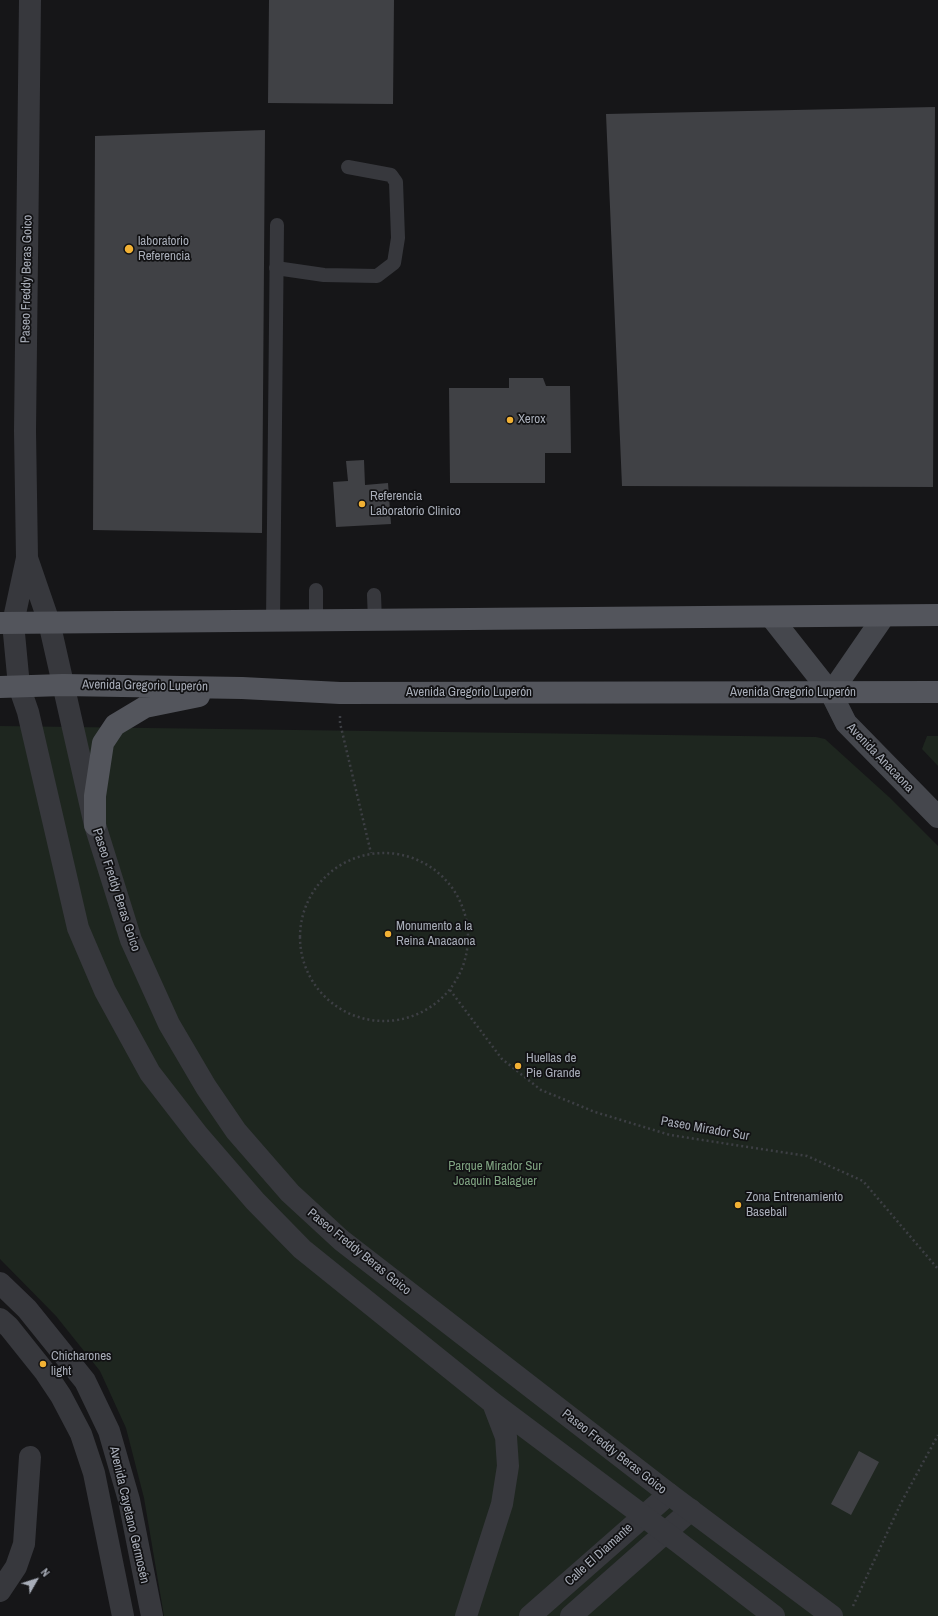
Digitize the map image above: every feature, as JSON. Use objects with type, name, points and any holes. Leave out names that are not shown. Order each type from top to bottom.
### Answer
[{"type":"main road","points":[[6,623],[938,615]]},
{"type":"main road","points":[[831,693],[884,616]]},
{"type":"main road","name":"Avenida Anacaona","points":[[771,617],[831,693],[846,723],[938,817]]},
{"type":"main road","name":"Avenida Gregorio Luperón","points":[[9,686],[63,685],[242,688],[340,693],[938,692]]},
{"type":"main road","points":[[95,825],[95,796],[103,743],[115,725],[145,707],[242,688]]},
{"type":"street","name":"Paseo Freddy Beras Goico","points":[[30,0],[25,431],[27,558],[49,622],[95,825],[131,940],[169,1024],[206,1087],[236,1131],[290,1193],[341,1240],[668,1494],[832,1616]]},
{"type":"street","name":"Paseo Freddy Beras Goico","points":[[27,558],[6,623],[9,686],[28,712],[78,928],[105,991],[150,1073],[198,1135],[255,1201],[302,1249],[493,1403],[642,1516],[666,1532],[774,1616]]},
{"type":"street","name":"Avenida Cayetano Germosén","points":[[0,1283],[27,1309],[85,1381],[109,1430],[129,1500],[152,1616]]},
{"type":"street","name":"Avenida Cayetano Germosén","points":[[0,1319],[9,1327],[45,1372],[61,1396],[82,1434],[94,1474],[123,1616]]},
{"type":"street","points":[[466,1616],[502,1504],[508,1466],[506,1437],[493,1403]]},
{"type":"street","points":[[0,1591],[16,1567],[24,1544],[30,1457]]},
{"type":"street","name":"Calle El Diamante","points":[[530,1616],[668,1494]]},
{"type":"street","name":"Calle El Diamante","points":[[571,1616],[691,1510]]},
{"type":"lane","points":[[276,268],[324,275],[377,276],[394,263],[398,238],[396,182],[390,175],[348,167]]},
{"type":"lane","points":[[273,621],[277,225]]},
{"type":"lane","points":[[316,590],[316,621]]},
{"type":"lane","points":[[374,595],[374,621]]},
{"type":"path","points":[[340,693],[340,723],[371,853]]},
{"type":"path","points":[[371,853],[400,854],[427,864],[449,882],[464,907],[469,936],[464,964],[450,990],[428,1009],[400,1020],[371,1020],[343,1010],[320,991],[305,965],[300,936],[305,906],[320,881],[343,862],[371,853]]},
{"type":"path","name":"Paseo Mirador Sur","points":[[450,990],[502,1059],[541,1090],[594,1112],[670,1135],[807,1156],[863,1181],[938,1269]]},
{"type":"path","points":[[852,1609],[901,1503],[938,1435]]},
{"type":"green space","name":"Parque Mirador Sur Joaquín Balaguer","points":[[0,726],[816,737],[825,739],[889,797],[938,846],[938,1616],[164,1616],[144,1498],[126,1428],[100,1371],[56,1316],[0,1259]]},
{"type":"green space","points":[[927,736],[938,736],[938,766],[922,749]]},
{"type":"building","points":[[269,0],[394,0],[393,104],[268,103]]},
{"type":"building","points":[[935,107],[933,487],[622,486],[606,114]]},
{"type":"building","points":[[265,130],[262,533],[93,530],[95,136]]},
{"type":"building","name":"Xerox","points":[[509,378],[543,378],[546,386],[570,386],[571,453],[545,453],[545,483],[450,483],[449,388],[509,388]]},
{"type":"building","name":"Referencia Laboratorio Clinico","points":[[364,460],[365,485],[388,483],[391,524],[336,527],[333,482],[348,481],[346,461]]},
{"type":"building","points":[[859,1451],[879,1462],[851,1515],[831,1504]]},
{"type":"place","name":"laboratorio Referencia","points":[[129,249]]},
{"type":"place","name":"Xerox","points":[[510,420]]},
{"type":"place","name":"Referencia Laboratorio Clinico","points":[[362,504]]},
{"type":"place","name":"Monumento a la Reina Anacaona","points":[[388,934]]},
{"type":"place","name":"Huellas de Pie Grande","points":[[518,1066]]},
{"type":"place","name":"Zona Entrenamiento Baseball","points":[[738,1205]]},
{"type":"place","name":"Chicharones light","points":[[43,1364]]}]
